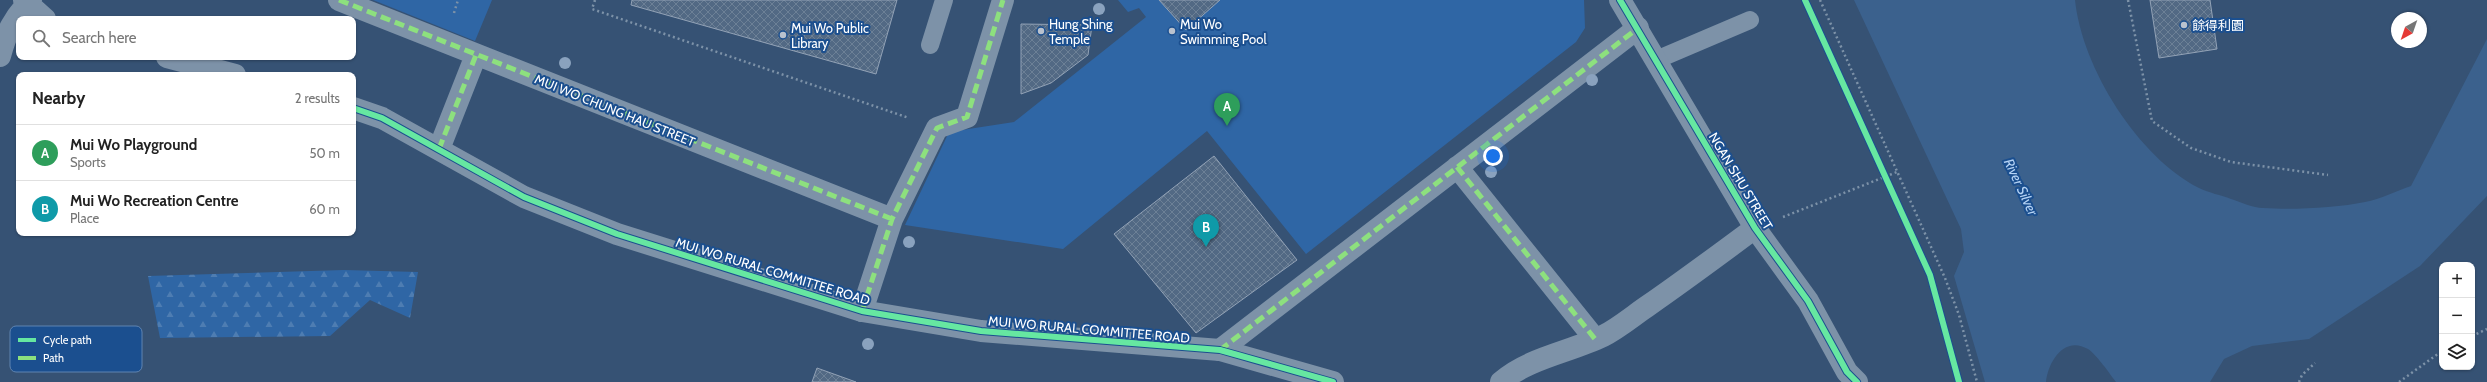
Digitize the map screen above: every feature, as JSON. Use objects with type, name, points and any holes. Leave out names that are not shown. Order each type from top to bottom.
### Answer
[{"type":"street","name":"MUI WO CHUNG HAU STREET","points":[[339,0],[892,219]]},
{"type":"street","points":[[862,311],[892,219],[938,128],[967,117],[1003,0]]},
{"type":"street","name":"NGAN SHU STREET","points":[[1620,0],[1638,28],[1755,228],[1808,300],[1852,377]]},
{"type":"street","points":[[17,16],[27,1],[42,16]]},
{"type":"street","points":[[0,56],[9,28],[16,18]]},
{"type":"street","points":[[1220,350],[1638,28]]},
{"type":"street","points":[[439,149],[476,55]]},
{"type":"street","points":[[178,60],[224,72]]},
{"type":"street","name":"MUI WO RURAL COMMITTEE ROAD","points":[[356,109],[382,118],[524,197],[617,234],[862,311],[981,331],[1220,350],[1333,382]]},
{"type":"street","points":[[1457,167],[1595,339]]},
{"type":"street","points":[[1500,382],[1510,374],[1529,365],[1595,339],[1667,293],[1755,228]]},
{"type":"lane","points":[[930,45],[944,0]]},
{"type":"lane","points":[[1656,60],[1750,20]]},
{"type":"path","points":[[595,0],[592,9],[938,128]]},
{"type":"path","points":[[1820,0],[1959,315],[1977,382]]},
{"type":"path","points":[[2128,0],[2152,121],[2191,148],[2231,162],[2328,175]]},
{"type":"path","points":[[1880,170],[1887,184]]},
{"type":"path","points":[[1755,228],[1897,172]]},
{"type":"path","points":[[2475,335],[2487,329]]},
{"type":"path","points":[[2399,382],[2439,353]]},
{"type":"path","points":[[2299,382],[2302,375],[2315,362]]},
{"type":"green space","points":[[373,0],[492,0],[475,41]]},
{"type":"green space","points":[[1118,0],[1584,0],[1585,28],[1576,42],[1306,254],[1207,131],[1063,249],[905,225],[949,132],[1014,122],[1146,17],[1139,8],[1128,12]]},
{"type":"green space","points":[[344,270],[418,272],[410,318],[370,300],[330,336],[160,338],[148,276]]},
{"type":"water","name":"River Silver","points":[[1854,0],[2075,0],[2080,26],[2089,54],[2101,81],[2117,108],[2135,133],[2155,155],[2176,174],[2199,188],[2259,208],[2287,209],[2341,206],[2377,199],[2411,186],[2487,39],[2487,196],[2420,266],[2309,339],[2252,346],[2224,359],[2210,382],[2116,382],[2103,364],[2088,349],[2072,345],[2065,348],[2054,359],[2047,374],[2046,382],[1985,382],[1954,276],[1964,252],[1961,229]]},
{"type":"building","points":[[632,0],[897,0],[876,74],[631,5]]},
{"type":"building","points":[[1159,0],[1220,0],[1186,30]]},
{"type":"building","name":"餘得利園","points":[[2150,0],[2210,0],[2217,49],[2159,58]]},
{"type":"building","points":[[1021,24],[1092,25],[1088,55],[1051,83],[1021,94]]},
{"type":"building","points":[[1214,156],[1297,260],[1196,333],[1114,234]]},
{"type":"building","points":[[817,368],[856,382],[812,382]]},
{"type":"marked path","points":[[339,0],[892,219]]},
{"type":"marked path","points":[[862,311],[892,219],[937,128],[967,117],[1003,0]]},
{"type":"marked path","points":[[1220,350],[1638,28]]},
{"type":"marked path","points":[[439,149],[476,55]]},
{"type":"marked path","points":[[1457,167],[1595,339]]},
{"type":"cycle path","points":[[1620,0],[1755,228],[1808,301],[1847,372],[1857,382]]},
{"type":"cycle path","points":[[1805,0],[1930,275],[1959,382]]},
{"type":"cycle path","points":[[356,109],[382,118],[524,197],[617,234],[862,311],[981,331],[1220,350],[1333,382]]},
{"type":"place","name":"餘得利園","points":[[2184,25]]},
{"type":"place","name":"Hung Shing Temple","points":[[1041,31]]},
{"type":"place","name":"Mui Wo Swimming Pool","points":[[1172,31]]},
{"type":"place","name":"Mui Wo Public Library","points":[[783,35]]},
{"type":"place","name":"Mui Wo Playground","points":[[1227,126]]},
{"type":"place","name":"Mui Wo Recreation Centre","points":[[1206,247]]}]
